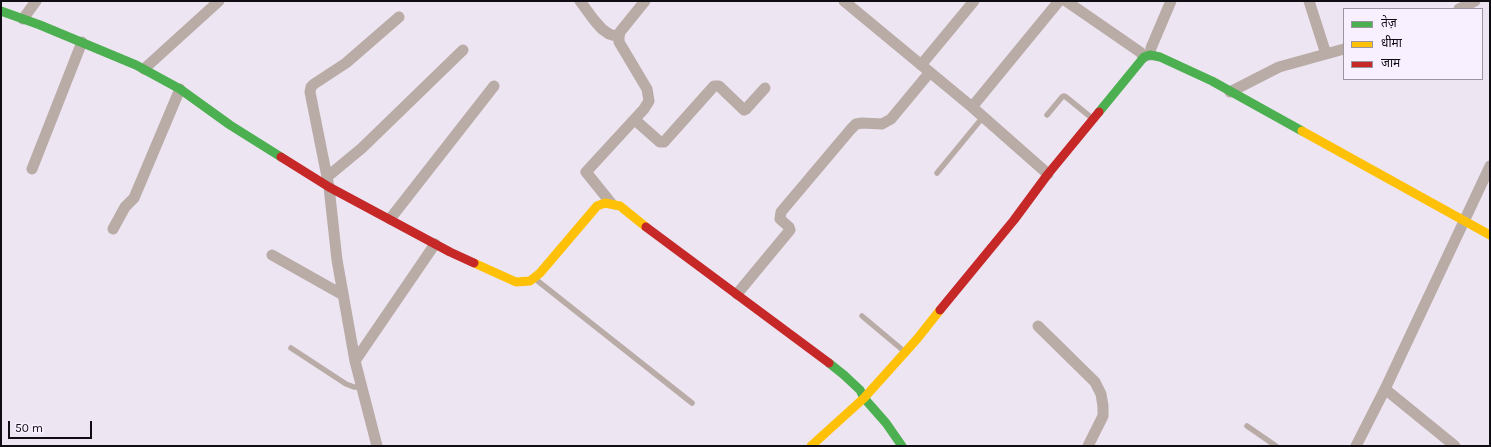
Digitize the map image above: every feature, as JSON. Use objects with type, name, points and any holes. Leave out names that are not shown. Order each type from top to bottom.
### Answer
[{"type":"street","points":[[23,19],[36,1]]},
{"type":"street","points":[[144,69],[219,1]]},
{"type":"street","points":[[580,1],[602,30],[619,37]]},
{"type":"street","points":[[611,203],[586,172],[635,120],[649,101],[647,89],[619,42],[620,32],[645,1]]},
{"type":"street","points":[[844,1],[972,107],[1048,174]]},
{"type":"street","points":[[920,65],[974,1]]},
{"type":"street","points":[[972,107],[1059,1]]},
{"type":"street","points":[[1066,1],[1147,56],[1160,57],[1230,92],[1490,236]]},
{"type":"street","points":[[811,446],[864,398],[905,352],[1014,220],[1048,174],[1147,56],[1171,1]]},
{"type":"street","points":[[1309,1],[1326,54]]},
{"type":"street","points":[[1461,8],[1475,1]]},
{"type":"street","points":[[1,11],[82,42],[144,69],[180,89],[230,125],[390,219],[435,244],[516,282],[530,281],[540,273],[597,206],[605,203],[620,206],[657,236],[844,375],[860,390],[864,398],[886,423],[902,446]]},
{"type":"street","points":[[377,446],[355,361],[337,260],[328,182],[310,97],[311,87],[314,84],[346,63],[399,17]]},
{"type":"street","points":[[32,169],[82,42]]},
{"type":"street","points":[[1230,92],[1279,67],[1343,49]]},
{"type":"street","points":[[328,182],[462,50]]},
{"type":"street","points":[[737,294],[790,230],[790,227],[780,219],[780,212],[851,129],[856,124],[882,124],[891,119],[930,72]]},
{"type":"street","points":[[390,219],[494,86]]},
{"type":"street","points":[[635,120],[660,142],[664,142],[714,86],[719,86],[744,110],[765,88]]},
{"type":"street","points":[[113,229],[124,207],[134,198],[180,89]]},
{"type":"street","points":[[1356,446],[1465,222],[1490,166]]},
{"type":"street","points":[[355,361],[435,244]]},
{"type":"street","points":[[272,256],[343,295]]},
{"type":"street","points":[[1038,326],[1095,382],[1101,394],[1104,406],[1103,416],[1088,446]]},
{"type":"street","points":[[1385,389],[1455,446]]},
{"type":"lane","points":[[1047,115],[1064,96],[1093,119]]},
{"type":"lane","points":[[937,173],[983,117]]},
{"type":"lane","points":[[534,277],[692,402]]},
{"type":"lane","points":[[862,316],[905,352]]},
{"type":"lane","points":[[291,348],[346,384],[354,387],[362,387]]},
{"type":"lane","points":[[1247,426],[1276,446]]},
{"type":"traffic: fast","points":[[1,11],[40,25],[136,65],[180,89],[230,125],[281,157]]},
{"type":"traffic: fast","points":[[1099,112],[1144,57],[1150,55],[1160,57],[1212,81],[1302,131]]},
{"type":"traffic: fast","points":[[829,363],[860,390],[864,398],[886,423],[902,446]]},
{"type":"traffic: slow","points":[[1302,131],[1490,235]]},
{"type":"traffic: slow","points":[[474,263],[516,282],[530,281],[540,273],[597,206],[605,203],[620,206],[646,227]]},
{"type":"traffic: slow","points":[[811,446],[864,398],[917,339],[940,310]]},
{"type":"traffic: jam","points":[[940,310],[1014,220],[1048,174],[1099,112]]},
{"type":"traffic: jam","points":[[281,157],[329,187],[450,252],[474,263]]},
{"type":"traffic: jam","points":[[646,227],[829,363]]}]
